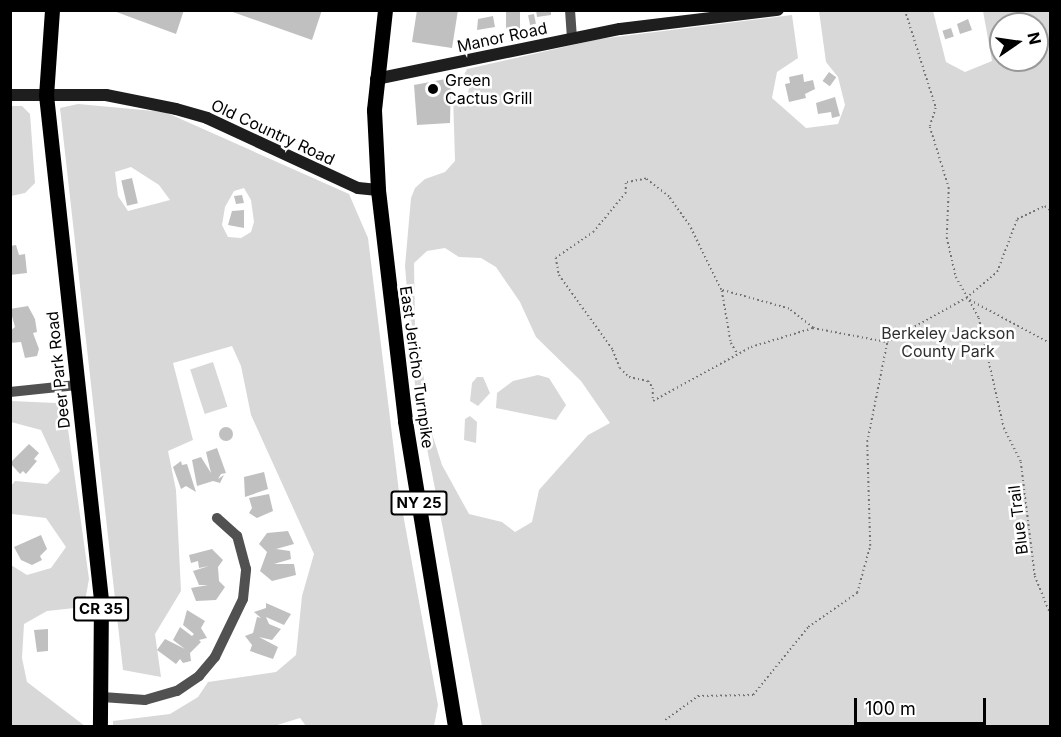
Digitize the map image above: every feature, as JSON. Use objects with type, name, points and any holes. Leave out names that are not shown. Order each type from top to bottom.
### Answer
[{"type":"main road","name":"Deer Park Road","points":[[52,10],[46,95],[101,600],[100,726]]},
{"type":"main road","name":"East Jericho Turnpike","points":[[385,10],[376,79],[378,190],[405,421],[455,726]]},
{"type":"street","points":[[570,10],[572,38]]},
{"type":"street","name":"Manor Road","points":[[376,79],[572,38],[667,23],[778,10]]},
{"type":"street","name":"Old Country Road","points":[[10,95],[106,95],[176,109],[207,118],[358,188],[378,190]]},
{"type":"street","points":[[10,392],[77,385]]},
{"type":"street","points":[[102,697],[145,700],[177,691],[199,676],[215,657],[243,599],[246,568],[237,536],[217,518]]},
{"type":"path","name":"Blue Trail","points":[[905,10],[936,108],[930,127],[949,188],[947,238],[966,298],[979,318],[1004,428],[1021,462],[1035,576],[1050,613]]},
{"type":"path","points":[[738,354],[731,343],[721,290],[689,225],[669,197],[646,179],[626,183],[626,193],[594,232],[556,258],[559,275],[613,350],[620,368],[629,377],[648,381],[653,388],[653,401],[738,354],[813,328]]},
{"type":"path","points":[[721,290],[789,309],[813,328],[887,342],[966,298],[997,272],[1017,219],[1050,202]]},
{"type":"path","points":[[1045,206],[1050,210]]},
{"type":"path","points":[[966,298],[1050,343]]},
{"type":"path","points":[[665,720],[698,696],[753,694],[808,627],[857,593],[870,546],[867,442],[887,342]]},
{"type":"green space","name":"Berkeley Jackson County Park","points":[[819,11],[933,11],[946,62],[965,72],[989,62],[989,72],[1049,72],[1049,12],[989,12],[989,44],[983,11],[1050,11],[1050,726],[482,726],[421,418],[427,418],[442,465],[469,514],[502,522],[515,532],[532,522],[539,490],[588,435],[610,423],[581,381],[536,337],[520,302],[496,267],[481,258],[459,257],[445,248],[427,251],[414,263],[415,326],[425,385],[415,386],[405,266],[411,198],[415,188],[425,179],[445,172],[455,161],[453,94],[468,96],[469,86],[464,85],[463,77],[467,69],[599,39],[792,15],[798,58],[777,72],[772,98],[806,128],[838,124],[845,105],[838,77],[826,62]]},
{"type":"green space","points":[[78,104],[165,112],[349,194],[368,238],[399,492],[438,705],[434,726],[306,726],[300,718],[274,726],[113,726],[113,721],[170,714],[198,697],[208,682],[276,672],[296,655],[302,596],[314,554],[251,415],[241,366],[232,346],[173,363],[193,440],[168,451],[176,490],[181,591],[155,634],[161,677],[123,670],[60,108]],"holes":[[[131,167],[159,185],[170,200],[128,211],[118,196],[115,172]],[[244,188],[251,200],[254,222],[251,232],[241,238],[228,237],[222,225],[225,207],[234,191]]]},
{"type":"green space","points":[[10,106],[22,106],[30,114],[35,183],[25,193],[11,196]]},
{"type":"green space","points":[[213,362],[228,407],[205,414],[190,369]]},
{"type":"green space","points":[[538,375],[549,378],[566,405],[556,420],[496,408],[497,393],[513,381]]},
{"type":"green space","points":[[477,377],[483,377],[490,393],[478,406],[470,401],[472,383]]},
{"type":"green space","points":[[11,401],[56,403],[67,422],[89,579],[84,607],[47,611],[24,624],[22,658],[27,682],[85,726],[11,726],[11,565],[27,575],[51,568],[66,547],[46,518],[12,514],[11,486],[15,481],[47,484],[60,471],[41,430],[11,422]]},
{"type":"green space","points":[[470,416],[477,422],[476,443],[464,440],[465,419]]},
{"type":"building","points":[[111,10],[184,10],[176,34]]},
{"type":"building","points":[[227,10],[322,10],[312,40]]},
{"type":"building","points":[[417,10],[458,10],[452,48],[412,42]]},
{"type":"building","points":[[506,10],[520,10],[520,29],[506,29]]},
{"type":"building","points":[[536,10],[551,10],[551,15],[537,17]]},
{"type":"building","points":[[534,14],[536,24],[530,25],[528,15]]},
{"type":"building","points":[[493,16],[495,27],[477,30],[478,19]]},
{"type":"building","points":[[968,19],[972,30],[960,34],[957,24]]},
{"type":"building","points":[[951,28],[954,37],[945,39],[942,31]]},
{"type":"building","points":[[829,72],[836,77],[830,86],[823,81]]},
{"type":"building","points":[[803,74],[804,82],[813,80],[815,89],[805,94],[806,98],[789,102],[785,84],[790,83],[789,77]]},
{"type":"building","points":[[451,78],[450,123],[417,125],[414,85]]},
{"type":"building","points":[[835,97],[840,116],[832,118],[831,112],[818,114],[816,103]]},
{"type":"building","points":[[132,178],[138,203],[127,206],[121,180]]},
{"type":"building","points":[[242,195],[244,203],[236,204],[234,196]]},
{"type":"building","points":[[244,210],[244,228],[228,225],[232,211]]},
{"type":"building","points":[[16,245],[19,255],[25,254],[27,273],[10,275],[10,246]]},
{"type":"building","points":[[28,306],[35,319],[37,332],[33,333],[39,349],[37,356],[25,358],[21,342],[10,343],[10,331],[15,327],[10,309]]},
{"type":"building","points":[[226,427],[231,429],[233,434],[231,439],[226,441],[221,439],[219,434],[221,429]]},
{"type":"building","points":[[29,444],[39,453],[34,459],[37,461],[26,474],[23,471],[20,474],[10,463]]},
{"type":"building","points":[[217,448],[226,473],[221,474],[218,479],[224,475],[220,483],[213,481],[197,486],[192,460],[201,457],[211,473],[206,452]]},
{"type":"building","points":[[181,461],[182,465],[187,464],[196,492],[186,486],[181,489],[173,467]]},
{"type":"building","points":[[264,472],[268,489],[245,497],[244,477]]},
{"type":"building","points":[[269,494],[273,511],[257,518],[249,513],[252,508],[249,498]]},
{"type":"building","points":[[288,531],[294,544],[276,549],[290,551],[291,559],[274,564],[294,564],[296,575],[272,581],[260,571],[267,552],[259,544],[267,533]]},
{"type":"building","points":[[41,535],[47,549],[40,556],[42,560],[32,565],[21,560],[14,547]]},
{"type":"building","points":[[212,549],[223,560],[218,567],[219,581],[225,587],[216,600],[196,601],[191,588],[208,585],[199,585],[193,571],[209,566],[199,568],[198,561],[191,563],[189,555]]},
{"type":"building","points":[[266,603],[291,614],[284,625],[266,617],[269,624],[281,629],[272,640],[259,637],[278,647],[273,659],[250,651],[252,645],[245,636],[253,633],[257,617],[261,618],[254,612],[266,608]]},
{"type":"building","points":[[187,610],[205,621],[201,628],[207,638],[199,640],[201,642],[190,653],[191,661],[183,663],[180,659],[176,664],[157,650],[165,639],[185,649],[173,640],[180,627],[192,636],[194,634],[183,625]]},
{"type":"building","points":[[48,629],[48,651],[37,652],[34,630]]},
{"type":"place","name":"Green Cactus Grill","points":[[433,89]]}]
